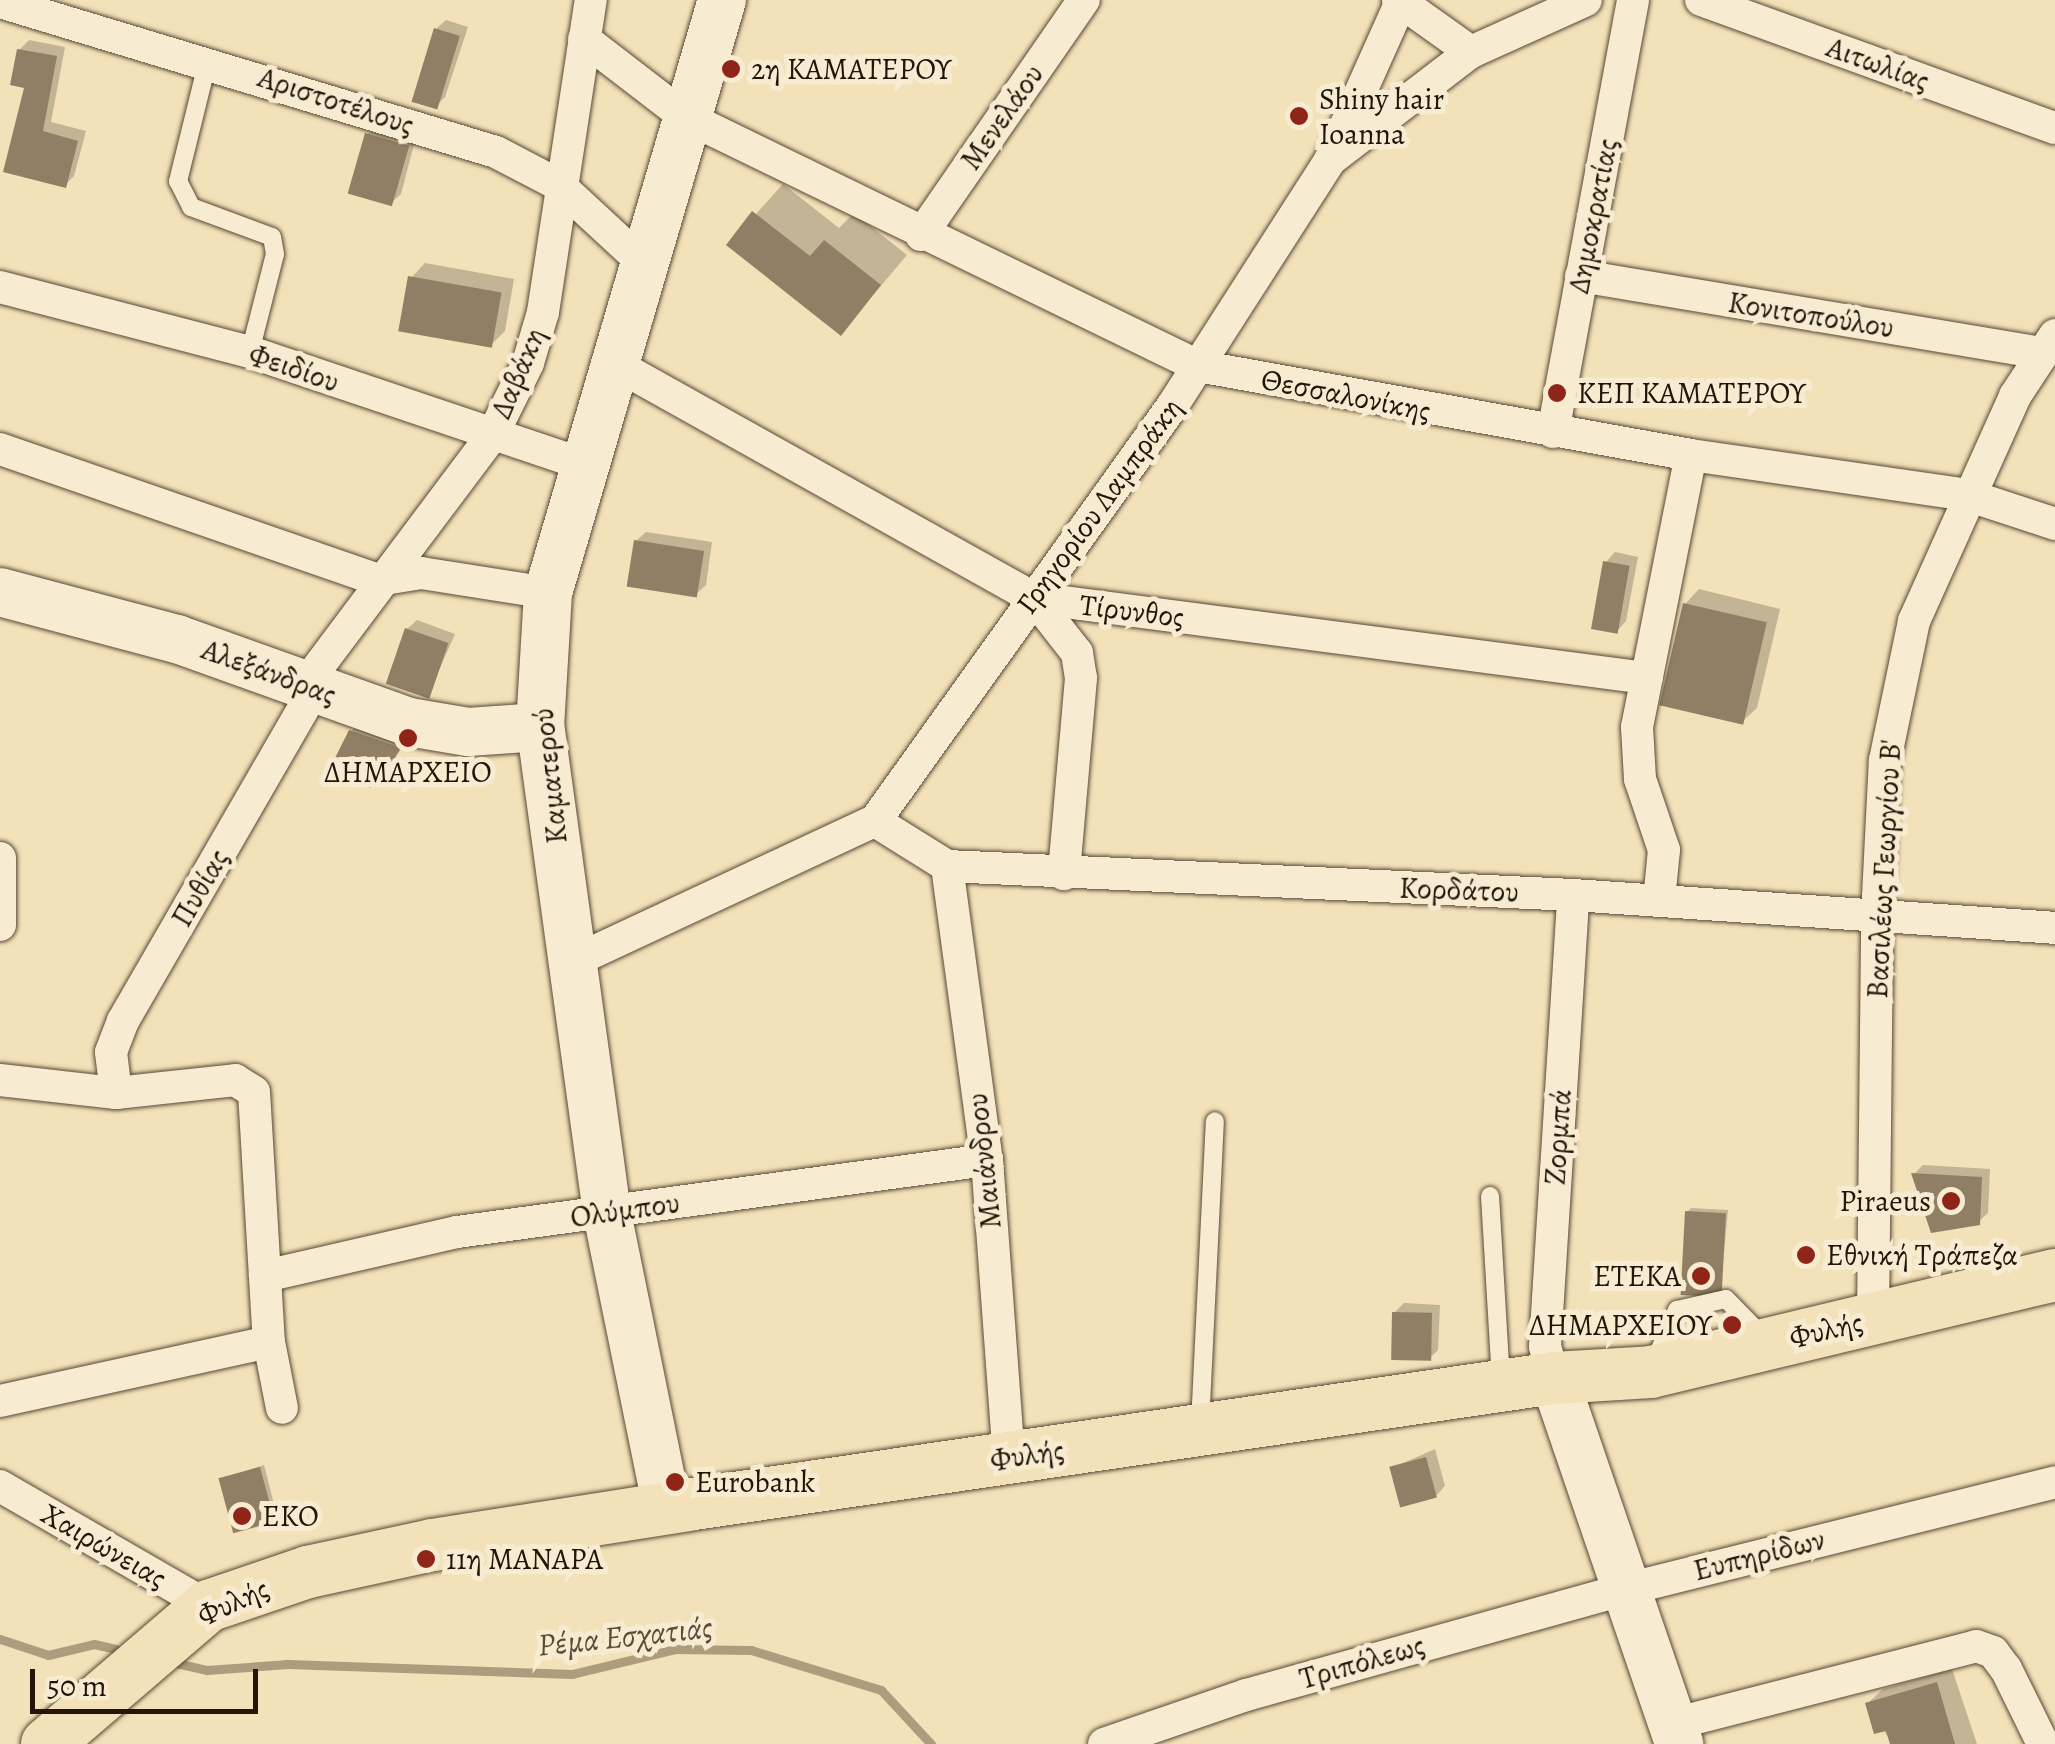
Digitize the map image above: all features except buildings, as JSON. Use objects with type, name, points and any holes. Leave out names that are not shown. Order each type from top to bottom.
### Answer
[{"type":"main road","name":"Φυλής","points":[[48,1744],[208,1606],[308,1572],[398,1552],[667,1508],[1554,1378],[1651,1372],[2055,1275]]},
{"type":"street","name":"Δαβάκη","points":[[309,688],[378,580],[492,436],[536,344],[591,0]]},
{"type":"street","name":"Καματερού","points":[[667,1508],[607,1213],[540,727],[548,593],[641,261],[722,0]]},
{"type":"street","name":"Μενελάου","points":[[922,234],[1084,0]]},
{"type":"street","name":"Γρηγορίου Λαμπράκη","points":[[572,962],[875,821],[1198,366],[1330,160],[1471,52],[1586,0]]},
{"type":"street","name":"Δημοκρατίας","points":[[1554,432],[1633,0]]},
{"type":"street","name":"Αιτωλίας","points":[[1701,0],[2055,128]]},
{"type":"street","points":[[1330,160],[1400,1],[1471,52]]},
{"type":"street","name":"Αριστοτέλους","points":[[0,2],[208,60],[496,152],[559,184],[641,261]]},
{"type":"street","name":"Θεσσαλονίκης","points":[[584,39],[684,116],[1198,366],[1690,455],[1966,495],[2055,524]]},
{"type":"street","name":"Κονιτοπούλου","points":[[1581,276],[2048,344]]},
{"type":"street","name":"Φειδίου","points":[[0,287],[250,352],[584,464]]},
{"type":"street","name":"Βασιλέως Γεωργίου Β'","points":[[1872,1319],[1877,916],[1886,760],[1910,638],[1966,495],[2048,344]]},
{"type":"street","name":"Τίρυνθος","points":[[615,364],[1034,598],[1647,678]]},
{"type":"street","points":[[0,448],[378,580],[438,574],[548,593]]},
{"type":"street","points":[[1659,900],[1664,850],[1636,760],[1647,678],[1690,455]]},
{"type":"street","name":"Αλεξάνδρας","points":[[0,592],[177,639],[409,722],[468,732],[540,727]]},
{"type":"street","points":[[1034,598],[1077,653],[1080,678],[1064,874]]},
{"type":"street","name":"Πυθίας","points":[[116,1093],[111,1052],[123,1021],[309,688]]},
{"type":"street","name":"Κορδάτου","points":[[875,821],[946,866],[1573,895],[2055,928]]},
{"type":"street","points":[[0,858],[0,925]]},
{"type":"street","name":"Μαιάνδρου","points":[[946,866],[987,1160],[1009,1458]]},
{"type":"street","name":"Ζορμπά","points":[[1554,1378],[1544,1346],[1573,895]]},
{"type":"street","points":[[0,1080],[116,1093],[235,1080],[254,1092],[268,1342],[282,1408]]},
{"type":"street","name":"Ολύμπου","points":[[265,1276],[457,1232],[987,1160]]},
{"type":"street","points":[[0,1402],[268,1342]]},
{"type":"street","points":[[1554,1378],[1622,1590],[1676,1734],[1976,1646],[1993,1652],[2006,1669],[2042,1744]]},
{"type":"street","name":"Ευπηρίδων","points":[[1622,1590],[2055,1482]]},
{"type":"street","name":"Χαιρώνειας","points":[[0,1486],[208,1606]]},
{"type":"street","name":"Τριπόλεως","points":[[1104,1744],[1246,1695],[1622,1590]]},
{"type":"lane","points":[[208,60],[178,181],[180,197],[191,207],[272,237],[275,254],[250,352]]},
{"type":"lane","points":[[1200,1430],[1215,1120]]},
{"type":"lane","points":[[1490,1196],[1502,1386]]},
{"type":"waterway","name":"Ρέμα Εσχατιάς","points":[[0,1639],[48,1655],[94,1644],[115,1649]]},
{"type":"waterway","name":"Ρέμα Εσχατιάς","points":[[176,1663],[207,1670],[288,1664],[572,1674],[675,1649],[751,1650],[881,1690],[931,1744]]},
{"type":"place","name":"2η ΚΑΜΑΤΕΡΟΥ","points":[[731,69]]},
{"type":"place","name":"Shiny hair Ioanna","points":[[1299,116]]},
{"type":"place","name":"ΚΕΠ ΚΑΜΑΤΕΡΟΥ","points":[[1557,393]]},
{"type":"place","name":"ΔΗΜΑΡΧΕΙΟ","points":[[408,738]]},
{"type":"place","name":"Piraeus","points":[[1951,1201]]},
{"type":"place","name":"Εθνική Τράπεζα","points":[[1806,1255]]},
{"type":"place","name":"ΕΤΕΚΑ","points":[[1701,1276]]},
{"type":"place","name":"ΔΗΜΑΡΧΕΙΟΥ","points":[[1732,1325]]},
{"type":"place","name":"Eurobank","points":[[675,1482]]},
{"type":"place","name":"EKO","points":[[242,1516]]},
{"type":"place","name":"11η ΜΑΝΑΡΑ","points":[[426,1559]]}]
